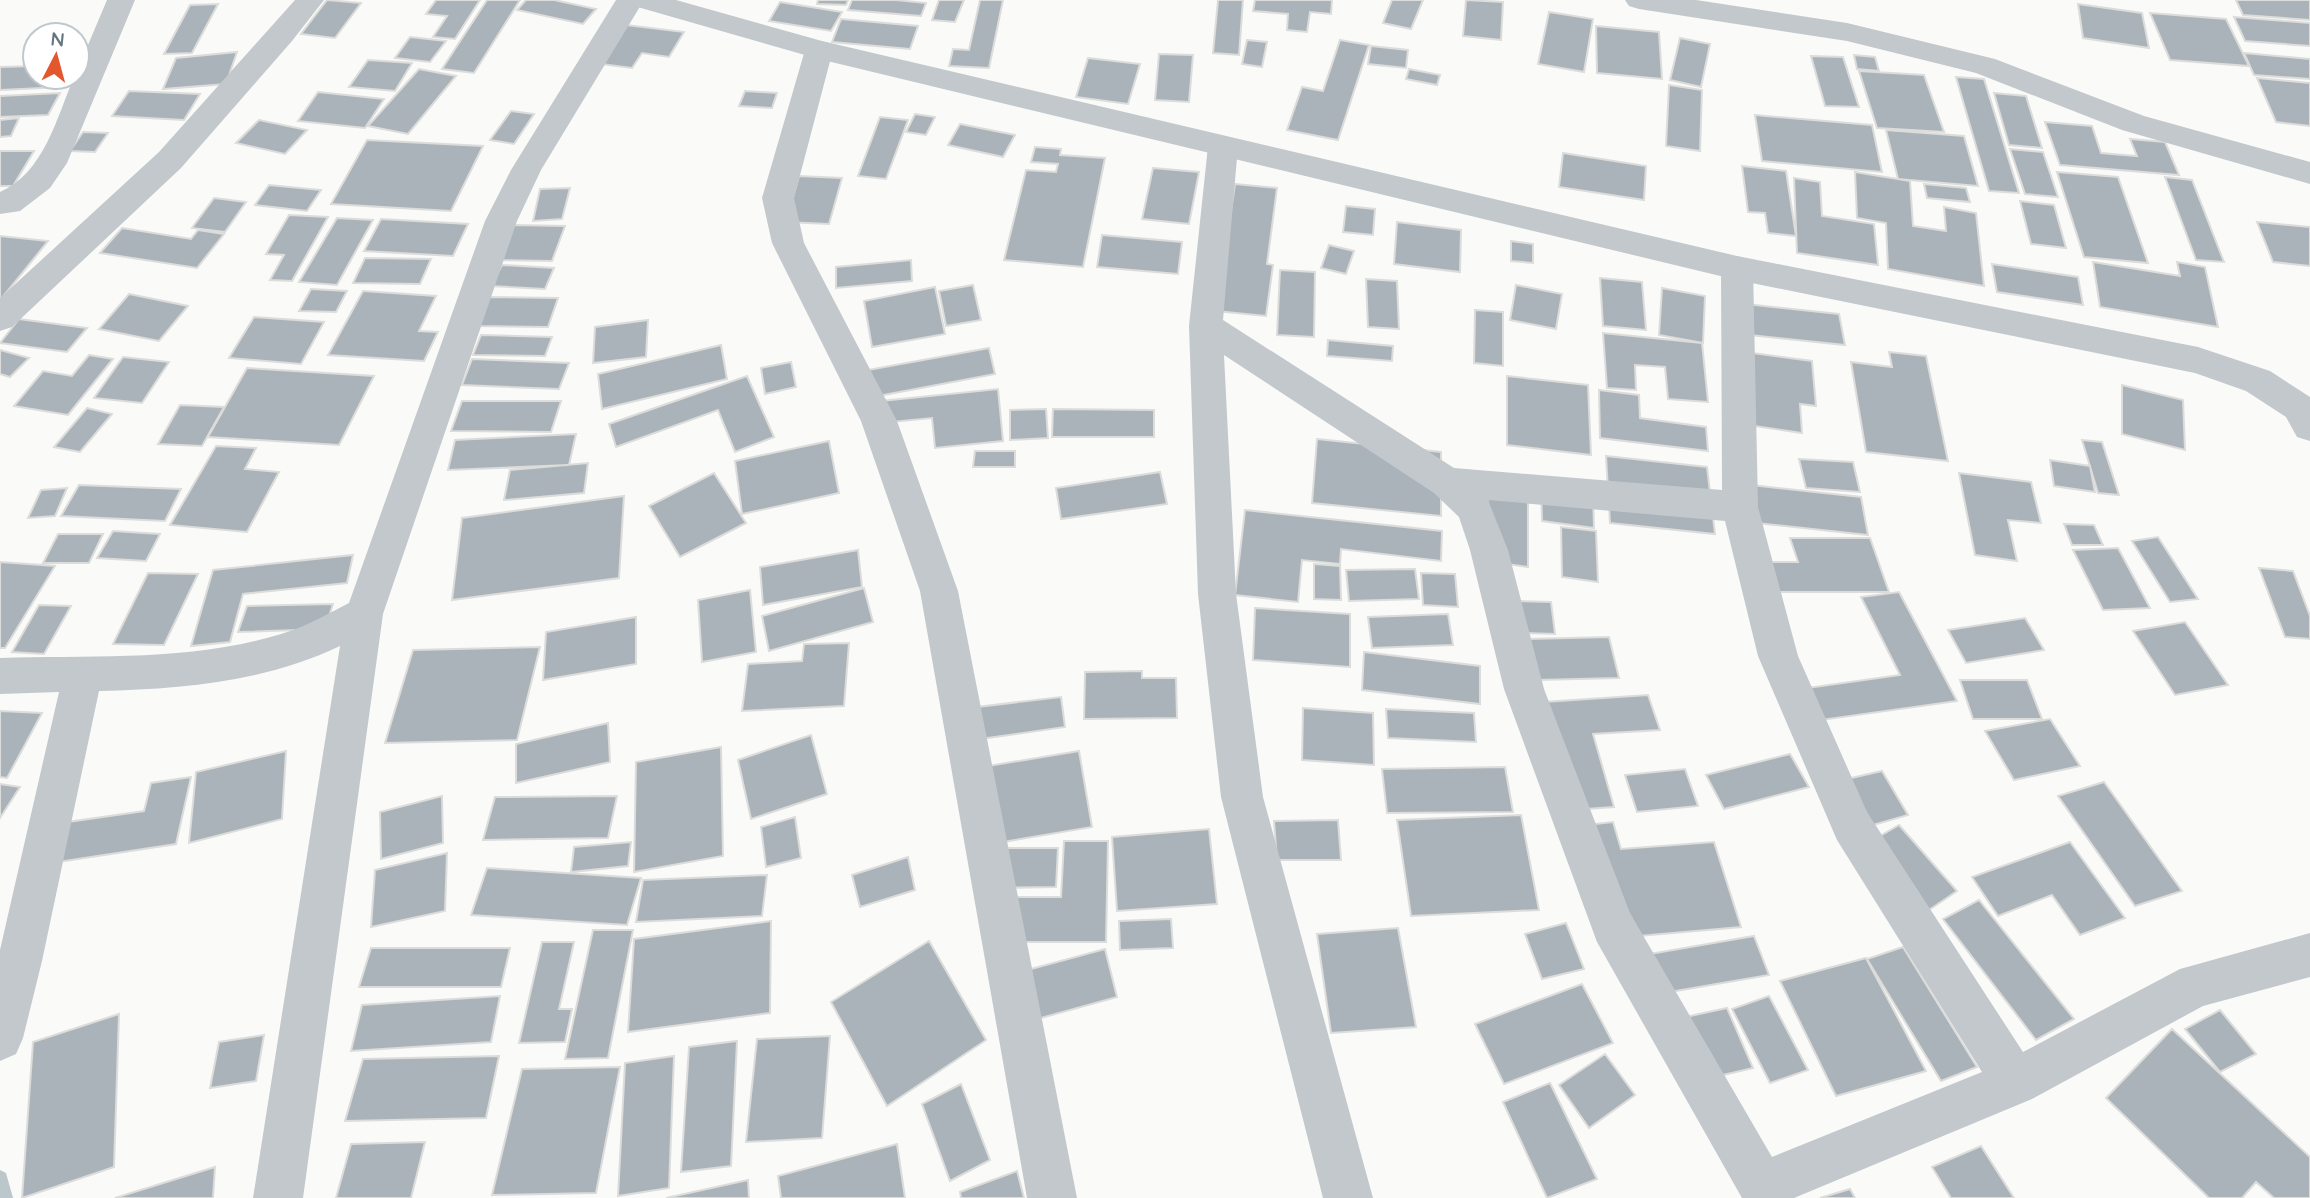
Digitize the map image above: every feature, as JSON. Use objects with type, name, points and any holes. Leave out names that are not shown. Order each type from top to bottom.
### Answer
[{"type":"street","points":[[0,203],[9,203],[39,180],[57,156],[121,0]]},
{"type":"street","points":[[0,318],[170,160],[310,0]]},
{"type":"street","points":[[278,1198],[364,614],[501,220],[526,170],[631,0]]},
{"type":"street","points":[[644,0],[819,50],[1737,268],[2198,360],[2258,381],[2306,412]]},
{"type":"street","points":[[1639,0],[1679,3],[1847,32],[1985,66],[2133,123],[2310,173]]},
{"type":"street","points":[[819,50],[778,198],[788,243],[879,421],[939,591],[1052,1198]]},
{"type":"street","points":[[1223,146],[1206,326],[1217,594],[1241,797],[1348,1198]]},
{"type":"street","points":[[1737,268],[1740,507],[1778,656],[1852,826],[2015,1082]]},
{"type":"street","points":[[1206,326],[1447,482],[1474,509],[1489,550],[1524,689],[1613,926],[1766,1192],[2015,1082],[2196,985],[2310,955]]},
{"type":"street","points":[[1447,482],[1740,507]]},
{"type":"street","points":[[0,676],[168,671],[241,660],[303,644],[364,614]]},
{"type":"street","points":[[0,1038],[20,961],[83,672]]},
{"type":"building","points":[[327,0],[361,3],[335,38],[301,34]]},
{"type":"building","points":[[436,0],[480,0],[455,39],[433,37],[447,16],[426,14]]},
{"type":"building","points":[[487,0],[520,0],[474,73],[442,69]]},
{"type":"building","points":[[526,0],[554,0],[596,9],[583,24],[517,10]]},
{"type":"building","points":[[818,0],[848,0],[846,5],[817,4]]},
{"type":"building","points":[[852,0],[926,3],[921,16],[848,10]]},
{"type":"building","points":[[939,0],[964,0],[955,22],[932,20]]},
{"type":"building","points":[[980,0],[1003,0],[989,68],[949,66],[953,49],[969,50]]},
{"type":"building","points":[[1218,0],[1243,0],[1239,55],[1213,53]]},
{"type":"building","points":[[1255,0],[1332,0],[1331,14],[1310,12],[1307,32],[1287,30],[1288,14],[1253,11]]},
{"type":"building","points":[[1392,0],[1423,0],[1411,29],[1383,23]]},
{"type":"building","points":[[1466,0],[1503,2],[1501,40],[1463,36]]},
{"type":"building","points":[[2236,0],[2310,0],[2310,20],[2243,15]]},
{"type":"building","points":[[780,2],[842,12],[831,31],[769,21]]},
{"type":"building","points":[[218,4],[192,53],[164,54],[190,5]]},
{"type":"building","points":[[2078,4],[2142,13],[2149,48],[2083,38]]},
{"type":"building","points":[[1549,12],[1593,19],[1584,72],[1538,64]]},
{"type":"building","points":[[2150,13],[2226,19],[2249,66],[2170,60]]},
{"type":"building","points":[[2234,17],[2310,23],[2310,46],[2245,41]]},
{"type":"building","points":[[841,19],[918,26],[910,49],[832,42]]},
{"type":"building","points":[[626,25],[684,32],[669,57],[642,53],[632,68],[601,64]]},
{"type":"building","points":[[1596,26],[1659,32],[1662,79],[1597,73]]},
{"type":"building","points":[[410,37],[446,41],[430,62],[395,58]]},
{"type":"building","points":[[1680,38],[1710,44],[1701,87],[1670,80]]},
{"type":"building","points":[[1247,40],[1267,42],[1262,67],[1242,64]]},
{"type":"building","points":[[1340,40],[1369,45],[1338,140],[1287,130],[1302,87],[1323,91]]},
{"type":"building","points":[[1371,46],[1408,50],[1406,68],[1368,64]]},
{"type":"building","points":[[237,52],[226,84],[163,89],[176,58]]},
{"type":"building","points":[[2244,53],[2310,59],[2310,79],[2254,75]]},
{"type":"building","points":[[1159,54],[1193,55],[1189,102],[1155,100]]},
{"type":"building","points":[[1854,55],[1875,57],[1879,71],[1857,69]]},
{"type":"building","points":[[1811,56],[1843,57],[1859,107],[1825,106]]},
{"type":"building","points":[[1088,58],[1140,64],[1128,104],[1076,97]]},
{"type":"building","points":[[368,60],[412,63],[395,91],[349,87]]},
{"type":"building","points":[[21,66],[21,89],[0,90],[0,67]]},
{"type":"building","points":[[419,69],[456,76],[408,134],[368,126]]},
{"type":"building","points":[[1409,69],[1440,75],[1437,85],[1406,79]]},
{"type":"building","points":[[1859,71],[1924,75],[1944,132],[1877,128]]},
{"type":"building","points":[[1956,77],[1984,79],[2019,193],[1989,191]]},
{"type":"building","points":[[2257,78],[2310,83],[2310,126],[2276,122]]},
{"type":"building","points":[[1669,85],[1702,90],[1700,151],[1666,146]]},
{"type":"building","points":[[129,91],[200,94],[184,120],[112,116]]},
{"type":"building","points":[[745,91],[777,93],[772,108],[739,106]]},
{"type":"building","points":[[318,92],[384,99],[365,128],[298,121]]},
{"type":"building","points":[[60,93],[48,115],[0,117],[0,96]]},
{"type":"building","points":[[1994,93],[2026,96],[2042,148],[2009,145]]},
{"type":"building","points":[[511,111],[534,114],[514,144],[490,140]]},
{"type":"building","points":[[915,114],[935,117],[926,135],[906,132]]},
{"type":"building","points":[[1755,115],[1872,125],[1882,172],[1762,161]]},
{"type":"building","points":[[880,117],[908,120],[886,179],[858,176]]},
{"type":"building","points":[[19,118],[11,136],[0,137],[0,120]]},
{"type":"building","points":[[259,120],[307,130],[285,154],[236,143]]},
{"type":"building","points":[[2045,122],[2092,126],[2101,153],[2137,156],[2130,139],[2165,142],[2179,175],[2060,165]]},
{"type":"building","points":[[960,124],[1015,135],[1003,157],[948,145]]},
{"type":"building","points":[[1886,130],[1964,136],[1978,186],[1898,179]]},
{"type":"building","points":[[83,132],[108,133],[95,152],[70,151]]},
{"type":"building","points":[[367,140],[483,146],[451,211],[331,204]]},
{"type":"building","points":[[1035,147],[1061,149],[1060,155],[1105,158],[1083,267],[1004,260],[1026,170],[1056,172],[1058,164],[1031,162]]},
{"type":"building","points":[[2010,149],[2043,152],[2058,197],[2025,194]]},
{"type":"building","points":[[0,151],[34,151],[13,186],[0,186]]},
{"type":"building","points":[[1563,153],[1646,166],[1644,200],[1559,187]]},
{"type":"building","points":[[1742,166],[1786,171],[1796,236],[1768,233],[1765,213],[1748,212]]},
{"type":"building","points":[[1153,168],[1199,172],[1189,224],[1142,219]]},
{"type":"building","points":[[1855,172],[1910,181],[1913,226],[1946,231],[1944,207],[1976,213],[1984,286],[1888,269],[1886,223],[1857,218]]},
{"type":"building","points":[[2057,172],[2118,177],[2148,263],[2084,257]]},
{"type":"building","points":[[799,176],[842,178],[829,224],[786,222]]},
{"type":"building","points":[[2165,177],[2192,180],[2224,262],[2196,260]]},
{"type":"building","points":[[1794,178],[1820,182],[1822,216],[1874,224],[1878,265],[1797,253]]},
{"type":"building","points":[[1235,184],[1277,188],[1267,264],[1273,265],[1266,316],[1216,311]]},
{"type":"building","points":[[1924,184],[1966,188],[1970,202],[1927,198]]},
{"type":"building","points":[[269,185],[321,190],[307,211],[255,205]]},
{"type":"building","points":[[570,188],[562,219],[533,221],[540,189]]},
{"type":"building","points":[[214,198],[246,202],[225,232],[192,228]]},
{"type":"building","points":[[2020,201],[2054,205],[2066,248],[2031,244]]},
{"type":"building","points":[[1346,206],[1375,209],[1373,235],[1343,232]]},
{"type":"building","points":[[289,215],[328,217],[292,281],[270,280],[284,255],[266,254]]},
{"type":"building","points":[[337,218],[373,220],[337,285],[299,282]]},
{"type":"building","points":[[381,219],[468,224],[453,256],[364,251]]},
{"type":"building","points":[[1397,222],[1461,230],[1460,272],[1394,264]]},
{"type":"building","points":[[2257,222],[2310,227],[2310,266],[2273,262]]},
{"type":"building","points":[[513,225],[565,226],[552,261],[499,260]]},
{"type":"building","points":[[122,228],[191,239],[198,230],[224,234],[197,268],[100,253]]},
{"type":"building","points":[[1102,235],[1182,242],[1178,274],[1097,267]]},
{"type":"building","points":[[0,236],[48,241],[2,298],[0,298]]},
{"type":"building","points":[[1511,241],[1533,244],[1533,263],[1511,261]]},
{"type":"building","points":[[1329,245],[1354,251],[1346,274],[1321,268]]},
{"type":"building","points":[[365,258],[431,259],[420,284],[353,283]]},
{"type":"building","points":[[911,260],[912,281],[836,288],[836,267]]},
{"type":"building","points":[[2093,262],[2180,276],[2177,262],[2205,267],[2218,327],[2100,307]]},
{"type":"building","points":[[1992,264],[2078,277],[2083,305],[1997,292]]},
{"type":"building","points":[[502,265],[554,268],[545,289],[491,286]]},
{"type":"building","points":[[1280,270],[1315,272],[1314,337],[1277,335]]},
{"type":"building","points":[[1600,278],[1642,282],[1646,330],[1603,326]]},
{"type":"building","points":[[1366,279],[1397,281],[1399,329],[1368,327]]},
{"type":"building","points":[[973,285],[981,320],[946,326],[939,291]]},
{"type":"building","points":[[1516,285],[1562,294],[1556,329],[1510,320]]},
{"type":"building","points":[[935,287],[945,334],[872,347],[864,301]]},
{"type":"building","points":[[1662,288],[1705,296],[1703,343],[1659,335]]},
{"type":"building","points":[[311,289],[347,291],[336,312],[299,311]]},
{"type":"building","points":[[363,291],[436,296],[419,331],[438,332],[424,361],[328,355]]},
{"type":"building","points":[[129,294],[188,306],[159,341],[99,329]]},
{"type":"building","points":[[489,297],[558,298],[548,327],[478,326]]},
{"type":"building","points":[[1746,304],[1839,314],[1845,345],[1750,335]]},
{"type":"building","points":[[1475,310],[1503,312],[1503,366],[1474,363]]},
{"type":"building","points":[[254,317],[324,322],[301,364],[229,358]]},
{"type":"building","points":[[19,319],[87,328],[67,352],[0,343]]},
{"type":"building","points":[[648,320],[646,357],[593,363],[595,327]]},
{"type":"building","points":[[1603,333],[1702,343],[1708,402],[1668,399],[1665,367],[1635,365],[1636,390],[1607,388]]},
{"type":"building","points":[[481,335],[552,337],[545,356],[473,355]]},
{"type":"building","points":[[1328,340],[1393,346],[1392,361],[1327,356]]},
{"type":"building","points":[[721,345],[727,379],[602,409],[598,374]]},
{"type":"building","points":[[989,348],[995,374],[873,397],[868,370]]},
{"type":"building","points":[[0,350],[29,358],[10,377],[0,374]]},
{"type":"building","points":[[1738,351],[1812,361],[1816,406],[1800,404],[1802,433],[1741,424]]},
{"type":"building","points":[[1889,352],[1926,356],[1948,461],[1866,452],[1851,362],[1892,367]]},
{"type":"building","points":[[89,355],[113,359],[68,415],[14,406],[43,371],[72,376]]},
{"type":"building","points":[[123,357],[169,362],[142,403],[94,398]]},
{"type":"building","points":[[472,359],[569,363],[559,389],[462,385]]},
{"type":"building","points":[[791,362],[796,387],[765,394],[761,368]]},
{"type":"building","points":[[247,368],[374,376],[339,445],[208,437]]},
{"type":"building","points":[[747,376],[774,437],[735,452],[718,410],[616,447],[609,424]]},
{"type":"building","points":[[1507,376],[1588,385],[1591,455],[1507,445]]},
{"type":"building","points":[[2122,385],[2183,400],[2185,450],[2122,434]]},
{"type":"building","points":[[998,389],[1003,441],[935,448],[932,418],[881,423],[881,401]]},
{"type":"building","points":[[1599,390],[1639,395],[1640,418],[1706,427],[1708,451],[1600,438]]},
{"type":"building","points":[[462,401],[561,401],[551,432],[451,431]]},
{"type":"building","points":[[180,405],[224,407],[202,446],[158,444]]},
{"type":"building","points":[[87,408],[112,414],[80,452],[54,447]]},
{"type":"building","points":[[1046,409],[1048,438],[1010,440],[1010,410]]},
{"type":"building","points":[[1053,409],[1154,410],[1154,437],[1052,437]]},
{"type":"building","points":[[576,434],[569,465],[448,470],[455,440]]},
{"type":"building","points":[[1317,439],[1441,452],[1441,516],[1312,503]]},
{"type":"building","points":[[2082,440],[2102,442],[2119,495],[2098,493]]},
{"type":"building","points":[[829,441],[839,493],[742,514],[735,461]]},
{"type":"building","points":[[216,446],[256,448],[245,469],[279,472],[247,532],[170,525]]},
{"type":"building","points":[[975,451],[1015,451],[1015,467],[973,467]]},
{"type":"building","points":[[1606,456],[1707,467],[1715,534],[1610,523]]},
{"type":"building","points":[[1799,459],[1853,462],[1860,492],[1806,488]]},
{"type":"building","points":[[2050,460],[2090,466],[2095,492],[2054,486]]},
{"type":"building","points":[[588,463],[584,493],[504,500],[510,470]]},
{"type":"building","points":[[1160,472],[1167,504],[1061,519],[1056,488]]},
{"type":"building","points":[[714,473],[746,523],[680,557],[649,506]]},
{"type":"building","points":[[1959,473],[2031,482],[2041,523],[2008,520],[2017,561],[1975,555]]},
{"type":"building","points":[[1488,479],[1528,485],[1528,567],[1486,561]]},
{"type":"building","points":[[79,485],[181,489],[165,521],[61,516]]},
{"type":"building","points":[[1751,485],[1861,497],[1868,535],[1756,523]]},
{"type":"building","points":[[67,488],[55,516],[28,518],[41,490]]},
{"type":"building","points":[[1541,488],[1593,494],[1594,528],[1542,521]]},
{"type":"building","points":[[624,496],[619,578],[452,600],[462,518]]},
{"type":"building","points":[[1245,510],[1442,531],[1441,561],[1341,549],[1340,564],[1302,560],[1298,602],[1235,595]]},
{"type":"building","points":[[2064,524],[2094,525],[2103,545],[2072,545]]},
{"type":"building","points":[[1561,527],[1596,531],[1598,582],[1562,577]]},
{"type":"building","points":[[113,531],[160,534],[146,561],[97,558]]},
{"type":"building","points":[[58,534],[103,534],[89,563],[43,563]]},
{"type":"building","points":[[2158,537],[2198,599],[2170,602],[2132,541]]},
{"type":"building","points":[[1790,538],[1870,538],[1889,592],[1778,592],[1769,562],[1798,562]]},
{"type":"building","points":[[2118,548],[2150,608],[2103,610],[2073,550]]},
{"type":"building","points":[[858,550],[862,587],[763,605],[760,567]]},
{"type":"building","points":[[353,555],[347,583],[243,594],[230,642],[191,646],[213,570]]},
{"type":"building","points":[[0,562],[55,566],[5,648],[0,648]]},
{"type":"building","points":[[1314,564],[1340,566],[1341,600],[1314,599]]},
{"type":"building","points":[[2259,568],[2293,571],[2310,616],[2310,639],[2285,637]]},
{"type":"building","points":[[1415,569],[1419,599],[1349,601],[1346,570]]},
{"type":"building","points":[[148,573],[198,574],[164,645],[113,644]]},
{"type":"building","points":[[1421,573],[1455,574],[1458,607],[1423,605]]},
{"type":"building","points":[[864,588],[873,622],[769,651],[762,616]]},
{"type":"building","points":[[750,590],[756,652],[702,662],[698,600]]},
{"type":"building","points":[[1899,592],[1957,701],[1807,722],[1793,690],[1900,675],[1861,597]]},
{"type":"building","points":[[1519,601],[1551,602],[1555,634],[1523,633]]},
{"type":"building","points":[[333,604],[325,629],[238,632],[247,606]]},
{"type":"building","points":[[39,605],[71,606],[44,654],[12,652]]},
{"type":"building","points":[[1255,608],[1350,614],[1350,667],[1253,660]]},
{"type":"building","points":[[1448,614],[1453,645],[1372,648],[1368,617]]},
{"type":"building","points":[[636,617],[636,664],[543,680],[546,632]]},
{"type":"building","points":[[2025,618],[2044,650],[1966,663],[1948,630]]},
{"type":"building","points":[[2185,622],[2228,685],[2175,695],[2133,631]]},
{"type":"building","points":[[1609,637],[1619,678],[1536,680],[1528,639]]},
{"type":"building","points":[[849,643],[844,706],[742,711],[748,664],[802,661],[804,644]]},
{"type":"building","points":[[540,647],[517,740],[385,743],[413,650]]},
{"type":"building","points":[[1364,652],[1480,666],[1480,704],[1362,690]]},
{"type":"building","points":[[1142,671],[1142,678],[1176,678],[1177,718],[1084,719],[1085,672]]},
{"type":"building","points":[[1960,680],[2027,680],[2042,719],[1973,719]]},
{"type":"building","points":[[1648,695],[1660,730],[1593,734],[1614,807],[1572,810],[1544,702]]},
{"type":"building","points":[[1061,697],[1065,727],[980,739],[977,707]]},
{"type":"building","points":[[1303,708],[1373,713],[1374,765],[1302,760]]},
{"type":"building","points":[[1386,709],[1474,713],[1476,742],[1388,738]]},
{"type":"building","points":[[0,711],[42,713],[7,778],[0,777]]},
{"type":"building","points":[[2050,719],[2080,766],[2014,780],[1985,731]]},
{"type":"building","points":[[608,723],[610,762],[516,783],[516,744]]},
{"type":"building","points":[[811,735],[827,794],[751,819],[738,760]]},
{"type":"building","points":[[721,747],[723,856],[634,872],[636,762]]},
{"type":"building","points":[[286,751],[282,819],[189,843],[196,772]]},
{"type":"building","points":[[1079,751],[1092,827],[991,844],[982,767]]},
{"type":"building","points":[[1790,754],[1809,787],[1724,809],[1706,775]]},
{"type":"building","points":[[1505,767],[1513,812],[1387,813],[1382,769]]},
{"type":"building","points":[[1685,769],[1698,806],[1637,812],[1625,775]]},
{"type":"building","points":[[1882,771],[1908,815],[1873,825],[1847,779]]},
{"type":"building","points":[[191,777],[176,844],[58,862],[68,822],[144,811],[151,783]]},
{"type":"building","points":[[2104,782],[2182,891],[2135,906],[2058,796]]},
{"type":"building","points":[[0,784],[20,787],[0,818]]},
{"type":"building","points":[[442,796],[443,843],[381,859],[380,812]]},
{"type":"building","points":[[617,796],[608,838],[483,840],[495,797]]},
{"type":"building","points":[[1521,815],[1539,910],[1411,916],[1397,820]]},
{"type":"building","points":[[795,817],[801,858],[766,867],[761,827]]},
{"type":"building","points":[[1338,820],[1341,860],[1277,860],[1274,821]]},
{"type":"building","points":[[1613,822],[1621,849],[1714,842],[1741,927],[1616,938],[1586,825]]},
{"type":"building","points":[[1899,825],[1957,891],[1926,912],[1868,843]]},
{"type":"building","points":[[1209,829],[1217,904],[1117,911],[1112,837]]},
{"type":"building","points":[[1064,841],[1108,841],[1106,942],[1001,942],[1004,897],[1061,897]]},
{"type":"building","points":[[631,842],[628,866],[571,872],[574,847]]},
{"type":"building","points":[[2070,842],[2125,918],[2080,935],[2052,895],[1998,916],[1972,877]]},
{"type":"building","points":[[994,848],[1058,848],[1056,887],[992,888]]},
{"type":"building","points":[[447,853],[445,911],[371,927],[375,870]]},
{"type":"building","points":[[908,857],[915,890],[860,907],[852,875]]},
{"type":"building","points":[[487,868],[641,878],[627,925],[471,915]]},
{"type":"building","points":[[767,875],[762,916],[636,922],[643,880]]},
{"type":"building","points":[[1979,900],[2074,1019],[2036,1040],[1943,919]]},
{"type":"building","points":[[1171,919],[1173,948],[1120,950],[1119,921]]},
{"type":"building","points":[[771,921],[770,1013],[628,1032],[634,939]]},
{"type":"building","points":[[1566,923],[1584,969],[1542,979],[1525,934]]},
{"type":"building","points":[[1398,928],[1416,1027],[1331,1033],[1317,934]]},
{"type":"building","points":[[593,930],[633,930],[608,1058],[565,1059]]},
{"type":"building","points":[[1754,936],[1769,975],[1658,994],[1644,955]]},
{"type":"building","points":[[929,941],[986,1040],[887,1106],[831,1002]]},
{"type":"building","points":[[542,942],[574,942],[559,1009],[572,1009],[565,1042],[519,1043]]},
{"type":"building","points":[[1903,947],[1977,1067],[1941,1081],[1867,959]]},
{"type":"building","points":[[371,948],[510,948],[501,987],[359,987]]},
{"type":"building","points":[[1105,949],[1117,997],[1030,1021],[1020,972]]},
{"type":"building","points":[[1866,958],[1926,1071],[1836,1096],[1780,981]]},
{"type":"building","points":[[1582,984],[1613,1043],[1504,1084],[1475,1024]]},
{"type":"building","points":[[500,996],[491,1042],[351,1051],[362,1005]]},
{"type":"building","points":[[1769,996],[1808,1070],[1770,1083],[1732,1009]]},
{"type":"building","points":[[1727,1008],[1753,1068],[1706,1079],[1681,1018]]},
{"type":"building","points":[[2220,1010],[2256,1054],[2220,1072],[2185,1029]]},
{"type":"building","points":[[119,1014],[114,1167],[22,1198],[33,1042]]},
{"type":"building","points":[[2172,1029],[2310,1157],[2310,1198],[2274,1198],[2256,1182],[2242,1198],[2209,1198],[2106,1098]]},
{"type":"building","points":[[264,1035],[256,1081],[210,1088],[219,1042]]},
{"type":"building","points":[[830,1036],[822,1138],[746,1142],[757,1039]]},
{"type":"building","points":[[737,1041],[731,1166],[681,1172],[689,1047]]},
{"type":"building","points":[[1605,1054],[1635,1095],[1589,1128],[1559,1085]]},
{"type":"building","points":[[499,1056],[486,1118],[345,1121],[363,1059]]},
{"type":"building","points":[[674,1056],[669,1188],[618,1196],[625,1063]]},
{"type":"building","points":[[620,1067],[596,1193],[492,1195],[522,1069]]},
{"type":"building","points":[[1550,1083],[1597,1179],[1547,1198],[1503,1102]]},
{"type":"building","points":[[961,1084],[990,1160],[950,1181],[922,1104]]},
{"type":"building","points":[[425,1142],[411,1198],[336,1198],[351,1144]]},
{"type":"building","points":[[897,1144],[905,1198],[781,1198],[778,1176]]},
{"type":"building","points":[[1981,1146],[2014,1198],[1951,1198],[1932,1167]]},
{"type":"building","points":[[215,1167],[213,1198],[115,1198]]},
{"type":"building","points":[[1017,1171],[1024,1198],[961,1198],[960,1192]]},
{"type":"building","points":[[748,1180],[749,1198],[666,1198]]},
{"type":"building","points":[[1850,1189],[1855,1198],[1820,1198]]},
{"type":"waterway","points":[[0,1179],[4,1198]]}]
